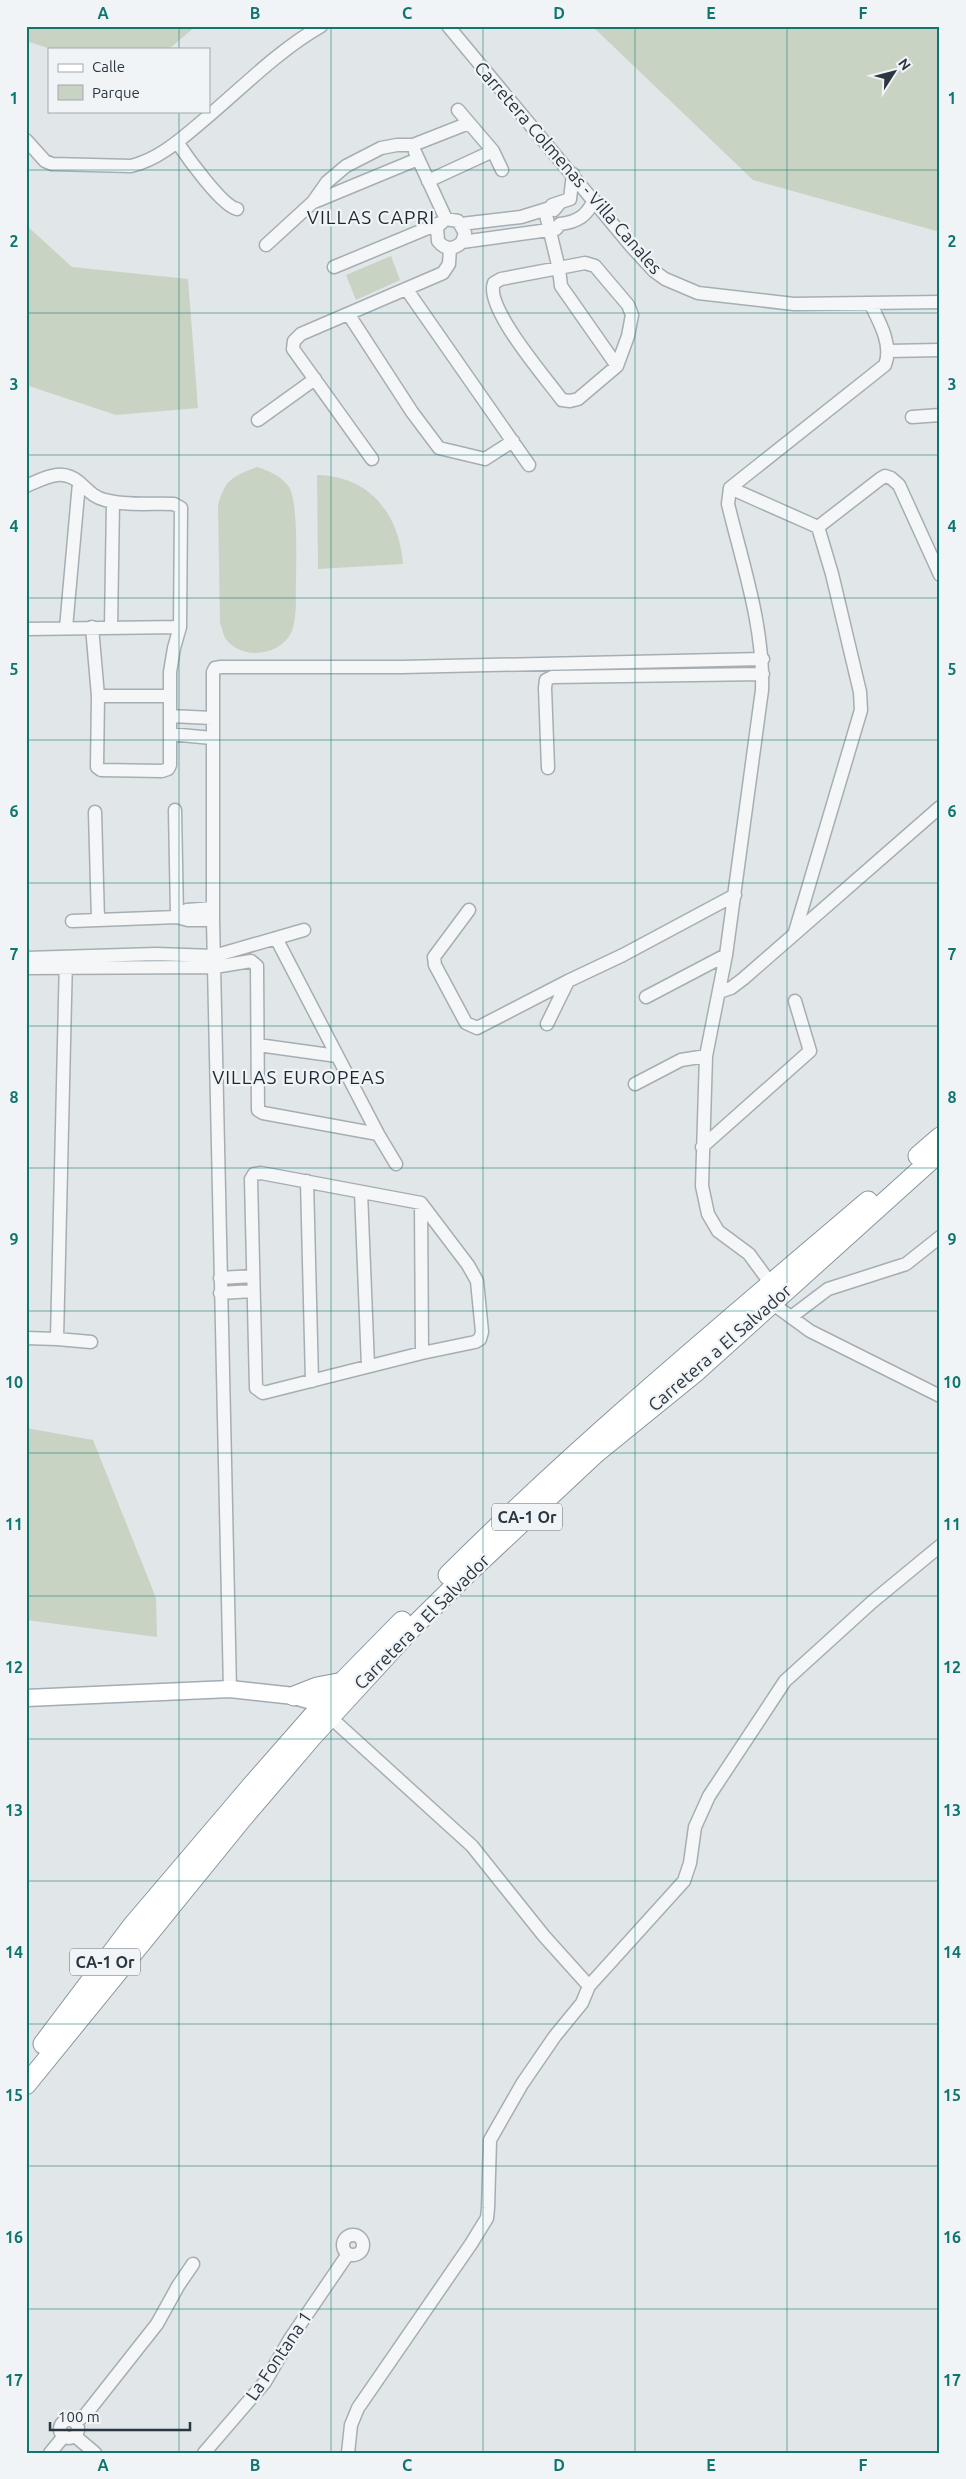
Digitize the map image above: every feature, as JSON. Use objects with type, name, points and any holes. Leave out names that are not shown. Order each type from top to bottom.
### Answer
[{"type":"highway","name":"Carretera a El Salvador","points":[[26,2085],[242,1819],[343,1682],[504,1520],[643,1393],[940,1136]]},
{"type":"highway","name":"Carretera a El Salvador","points":[[26,2064],[132,1926],[186,1862],[322,1712],[413,1628],[532,1512],[596,1454],[692,1376],[940,1152]]},
{"type":"highway","points":[[692,1376],[682,1371],[681,1368],[726,1329],[741,1308]]},
{"type":"highway","points":[[297,1697],[317,1687],[343,1682]]},
{"type":"highway","points":[[297,1697],[322,1712]]},
{"type":"highway","points":[[157,1926],[149,1921],[149,1918],[179,1877],[186,1862]]},
{"type":"main road","points":[[26,1698],[230,1689],[297,1697]]},
{"type":"street","points":[[26,140],[45,161],[52,164],[131,166],[147,160],[177,142],[292,45],[321,26]]},
{"type":"street","name":"Carretera Colmenas - Villa Canales","points":[[448,26],[615,225],[660,276],[672,284],[698,293],[794,304],[940,302]]},
{"type":"street","points":[[458,110],[493,151],[502,170]]},
{"type":"street","points":[[266,245],[312,202],[328,182],[346,166],[381,148],[412,145],[469,123]]},
{"type":"street","points":[[177,142],[228,206],[237,209]]},
{"type":"street","points":[[412,145],[443,221],[436,237],[441,245],[450,248],[462,242],[567,224],[615,225]]},
{"type":"street","points":[[428,181],[493,151]]},
{"type":"street","points":[[312,202],[418,159]]},
{"type":"street","points":[[558,205],[573,174]]},
{"type":"street","points":[[461,224],[521,217],[558,205],[592,198]]},
{"type":"street","points":[[592,198],[567,224],[559,269],[561,286],[617,366]]},
{"type":"street","points":[[558,205],[567,224]]},
{"type":"street","points":[[558,205],[567,224]]},
{"type":"street","points":[[334,267],[443,221],[453,219],[461,224],[465,233],[462,242]]},
{"type":"street","points":[[372,459],[293,349],[294,341],[302,334],[408,290],[447,269],[450,248]]},
{"type":"street","points":[[591,263],[628,306],[632,315],[617,366],[578,399],[562,400],[506,325],[496,307],[491,290],[494,283],[501,279],[591,263]]},
{"type":"street","points":[[408,290],[529,465]]},
{"type":"street","points":[[771,1284],[749,1254],[718,1231],[708,1214],[702,1186],[706,1056],[726,955],[735,895],[763,674],[763,659],[756,610],[728,504],[730,488],[886,365],[888,351],[881,324],[870,303]]},
{"type":"street","points":[[349,314],[412,412],[439,448],[485,459],[513,442]]},
{"type":"street","points":[[888,351],[940,350]]},
{"type":"street","points":[[258,420],[315,379]]},
{"type":"street","points":[[912,417],[940,415]]},
{"type":"street","points":[[26,486],[61,473],[80,483],[91,494],[113,502],[174,504],[181,508],[180,627],[174,648],[169,696],[170,765],[168,769],[162,771],[100,770],[97,766],[98,696],[92,628]]},
{"type":"street","points":[[818,527],[880,479],[885,476],[891,478],[899,485],[940,575]]},
{"type":"street","points":[[66,628],[80,483]]},
{"type":"street","points":[[730,488],[818,527],[832,574],[860,692],[861,710],[795,932]]},
{"type":"street","points":[[111,627],[113,502]]},
{"type":"street","points":[[26,629],[180,627]]},
{"type":"street","points":[[230,1689],[220,1293],[214,914],[211,676],[215,668],[402,667],[763,659]]},
{"type":"street","points":[[548,768],[545,688],[546,680],[552,677],[763,674]]},
{"type":"street","points":[[98,696],[169,696]]},
{"type":"street","points":[[170,716],[212,718]]},
{"type":"street","points":[[170,734],[212,738]]},
{"type":"street","points":[[719,992],[731,988],[743,979],[940,807]]},
{"type":"street","points":[[175,810],[177,917]]},
{"type":"street","points":[[95,812],[98,920]]},
{"type":"street","points":[[470,910],[434,957],[435,965],[466,1023],[471,1027],[477,1028],[568,980],[623,955],[735,895]]},
{"type":"street","points":[[72,921],[177,917],[186,910],[214,914]]},
{"type":"street","points":[[215,962],[242,950],[304,930]]},
{"type":"street","points":[[276,938],[378,1134],[396,1164]]},
{"type":"street","points":[[242,950],[244,963]]},
{"type":"street","points":[[26,968],[66,964],[127,962],[156,954],[215,962],[251,962],[257,966],[257,1104],[260,1112],[378,1134]]},
{"type":"street","points":[[646,997],[726,955]]},
{"type":"street","points":[[26,958],[66,964]]},
{"type":"street","points":[[57,1339],[66,964]]},
{"type":"street","points":[[547,1024],[568,980]]},
{"type":"street","points":[[702,1147],[810,1051],[795,1001]]},
{"type":"street","points":[[258,1045],[337,1056]]},
{"type":"street","points":[[635,1084],[681,1060],[706,1056]]},
{"type":"street","points":[[261,1172],[307,1180],[421,1203],[468,1265],[477,1281],[482,1332],[480,1339],[475,1342],[422,1353],[263,1393],[258,1391],[256,1388],[251,1179],[254,1174],[261,1172]]},
{"type":"street","points":[[307,1180],[312,1381]]},
{"type":"street","points":[[361,1192],[368,1366]]},
{"type":"street","points":[[421,1203],[422,1353]]},
{"type":"street","points":[[791,1317],[828,1289],[906,1264],[940,1237]]},
{"type":"street","points":[[220,1278],[253,1276]]},
{"type":"street","points":[[220,1293],[253,1291]]},
{"type":"street","points":[[773,1304],[810,1330],[940,1396]]},
{"type":"street","points":[[26,1338],[91,1342]]},
{"type":"street","points":[[348,2453],[351,2425],[358,2408],[472,2244],[487,2218],[488,2151],[495,2129],[538,2060],[582,2003],[589,1986],[684,1880],[690,1863],[695,1827],[709,1796],[786,1681],[872,1602],[939,1547]]},
{"type":"street","points":[[322,1712],[472,1846],[544,1936],[589,1986]]},
{"type":"street","name":"La Fontana 1","points":[[204,2453],[265,2382],[290,2339],[348,2254]]},
{"type":"street","points":[[95,2453],[60,2429],[62,2423],[67,2420],[76,2422],[86,2414],[157,2324],[178,2286],[193,2264]]},
{"type":"street","points":[[50,2453],[70,2436]]},
{"type":"green space","points":[[26,26],[196,26],[170,48],[48,48],[26,41]]},
{"type":"green space","points":[[592,26],[940,26],[940,232],[753,180]]},
{"type":"green space","points":[[26,225],[72,267],[188,279],[198,408],[116,415],[26,385]]},
{"type":"green space","points":[[391,256],[400,280],[356,300],[346,275]]},
{"type":"green space","points":[[257,467],[275,474],[289,487],[295,510],[296,526],[295,620],[291,633],[285,641],[278,647],[259,653],[240,650],[232,645],[225,638],[220,623],[218,505],[224,489],[231,480]]},
{"type":"green space","points":[[317,475],[336,477],[352,482],[366,490],[378,501],[388,514],[395,529],[403,564],[318,569]]},
{"type":"green space","points":[[26,1428],[93,1440],[156,1598],[157,1637],[26,1620]]},
{"type":"district","name":"VILLAS CAPRI","points":[[371,217]]},
{"type":"district","name":"VILLAS EUROPEAS","points":[[299,1077]]}]
